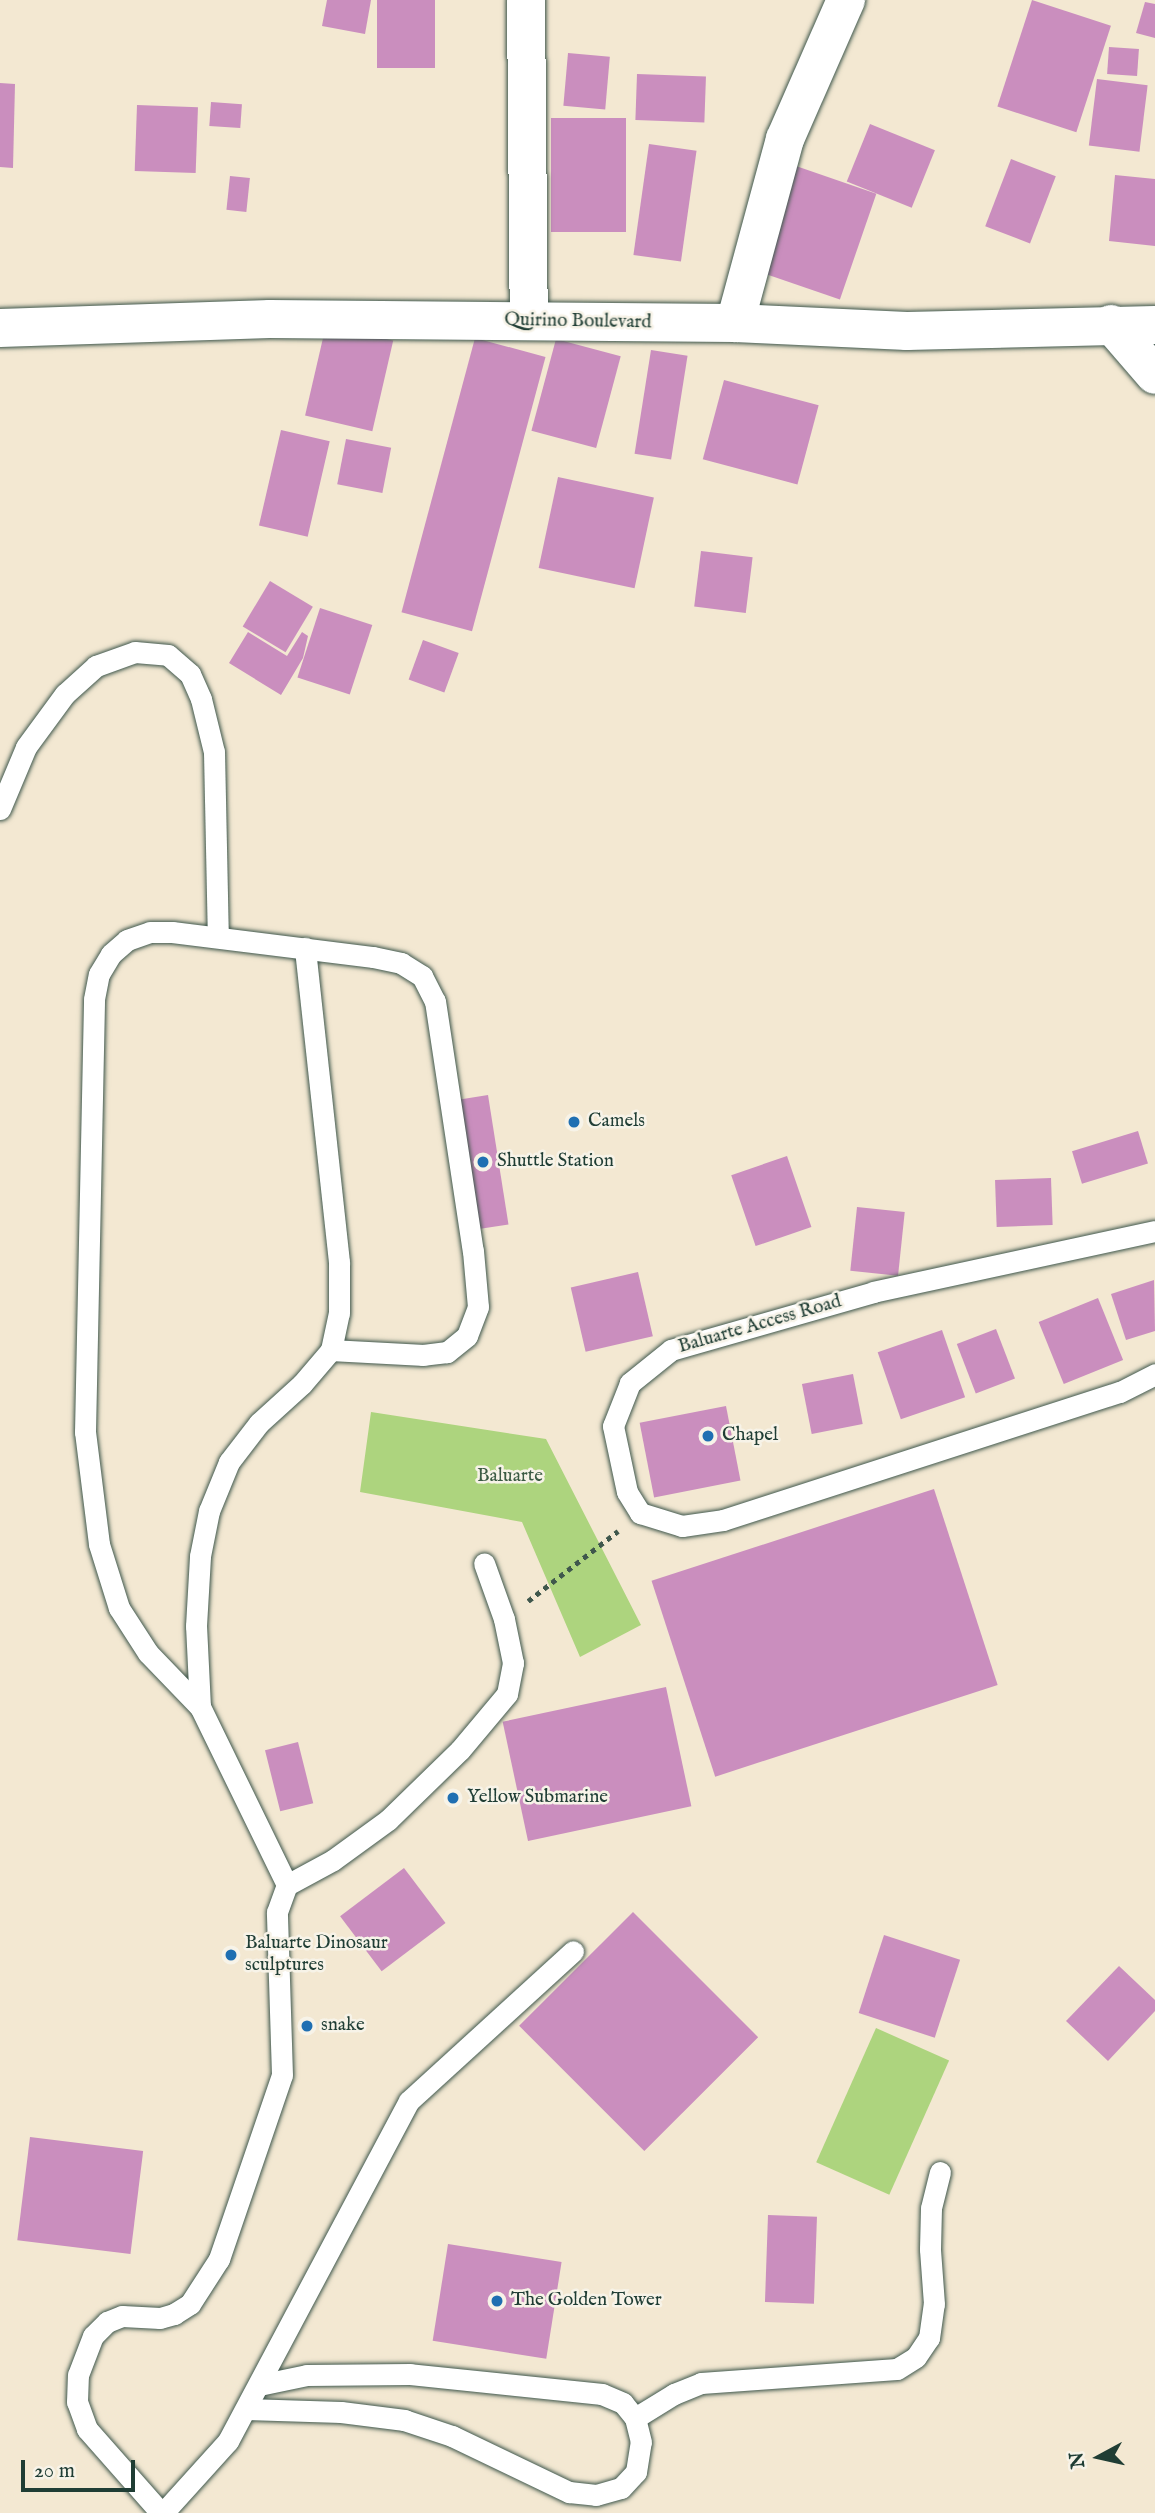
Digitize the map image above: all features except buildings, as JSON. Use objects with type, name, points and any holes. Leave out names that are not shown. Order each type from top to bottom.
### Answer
[{"type":"main road","points":[[526,0],[529,321]]},
{"type":"main road","points":[[735,323],[785,139],[846,0]]},
{"type":"main road","name":"Quirino Boulevard","points":[[0,328],[270,318],[735,323],[907,331],[1155,325]]},
{"type":"main road","points":[[1111,324],[1155,375]]},
{"type":"lane","points":[[0,809],[26,747],[65,694],[96,666],[135,652],[168,655],[190,674],[201,699],[214,752],[218,937]]},
{"type":"lane","points":[[287,1885],[200,1707],[148,1653],[119,1608],[99,1544],[85,1432],[94,1027],[99,974],[111,954],[127,940],[150,932],[218,937],[401,963],[422,976],[435,1001],[473,1251],[478,1307],[467,1336],[447,1352],[424,1355],[331,1350]]},
{"type":"lane","points":[[200,1707],[198,1591],[200,1556],[209,1511],[229,1462],[259,1423],[302,1384],[331,1350],[339,1314],[339,1262],[305,948]]},
{"type":"lane","name":"Baluarte Access Road","points":[[640,1513],[627,1492],[613,1426],[630,1383],[671,1350],[874,1292],[1155,1231]]},
{"type":"lane","points":[[640,1513],[682,1526],[723,1520],[1120,1392],[1155,1374]]},
{"type":"lane","points":[[484,1563],[504,1619],[513,1663],[507,1694],[460,1750],[388,1819],[333,1860],[287,1885],[276,1912],[282,2075],[219,2259],[190,2304],[174,2314],[160,2318],[122,2316],[107,2322],[93,2336],[78,2375],[77,2402],[87,2429],[162,2513],[206,2469],[228,2441],[409,2101],[572,1951]]},
{"type":"lane","points":[[635,2418],[674,2394],[701,2383],[897,2369],[916,2357],[929,2338],[934,2304],[930,2249],[931,2207],[940,2172]]},
{"type":"lane","points":[[246,2409],[341,2412],[404,2420],[452,2436],[569,2492],[596,2495],[621,2488],[636,2472],[641,2442],[635,2418],[623,2403],[602,2394],[474,2378],[350,2372],[307,2375],[259,2385]]},
{"type":"path","points":[[504,1619],[640,1513]]},
{"type":"green space","name":"Baluarte","points":[[371,1412],[546,1439],[641,1625],[580,1657],[522,1522],[360,1492]]},
{"type":"green space","points":[[876,2028],[949,2061],[889,2195],[816,2162]]},
{"type":"place","name":"Camels","points":[[574,1122]]},
{"type":"place","name":"Shuttle Station","points":[[483,1162]]},
{"type":"place","name":"Chapel","points":[[708,1436]]},
{"type":"place","name":"Yellow Submarine","points":[[453,1798]]},
{"type":"place","name":"Baluarte Dinosaur sculptures","points":[[231,1955]]},
{"type":"place","name":"snake","points":[[307,2026]]},
{"type":"place","name":"The Golden Tower","points":[[497,2301]]}]
